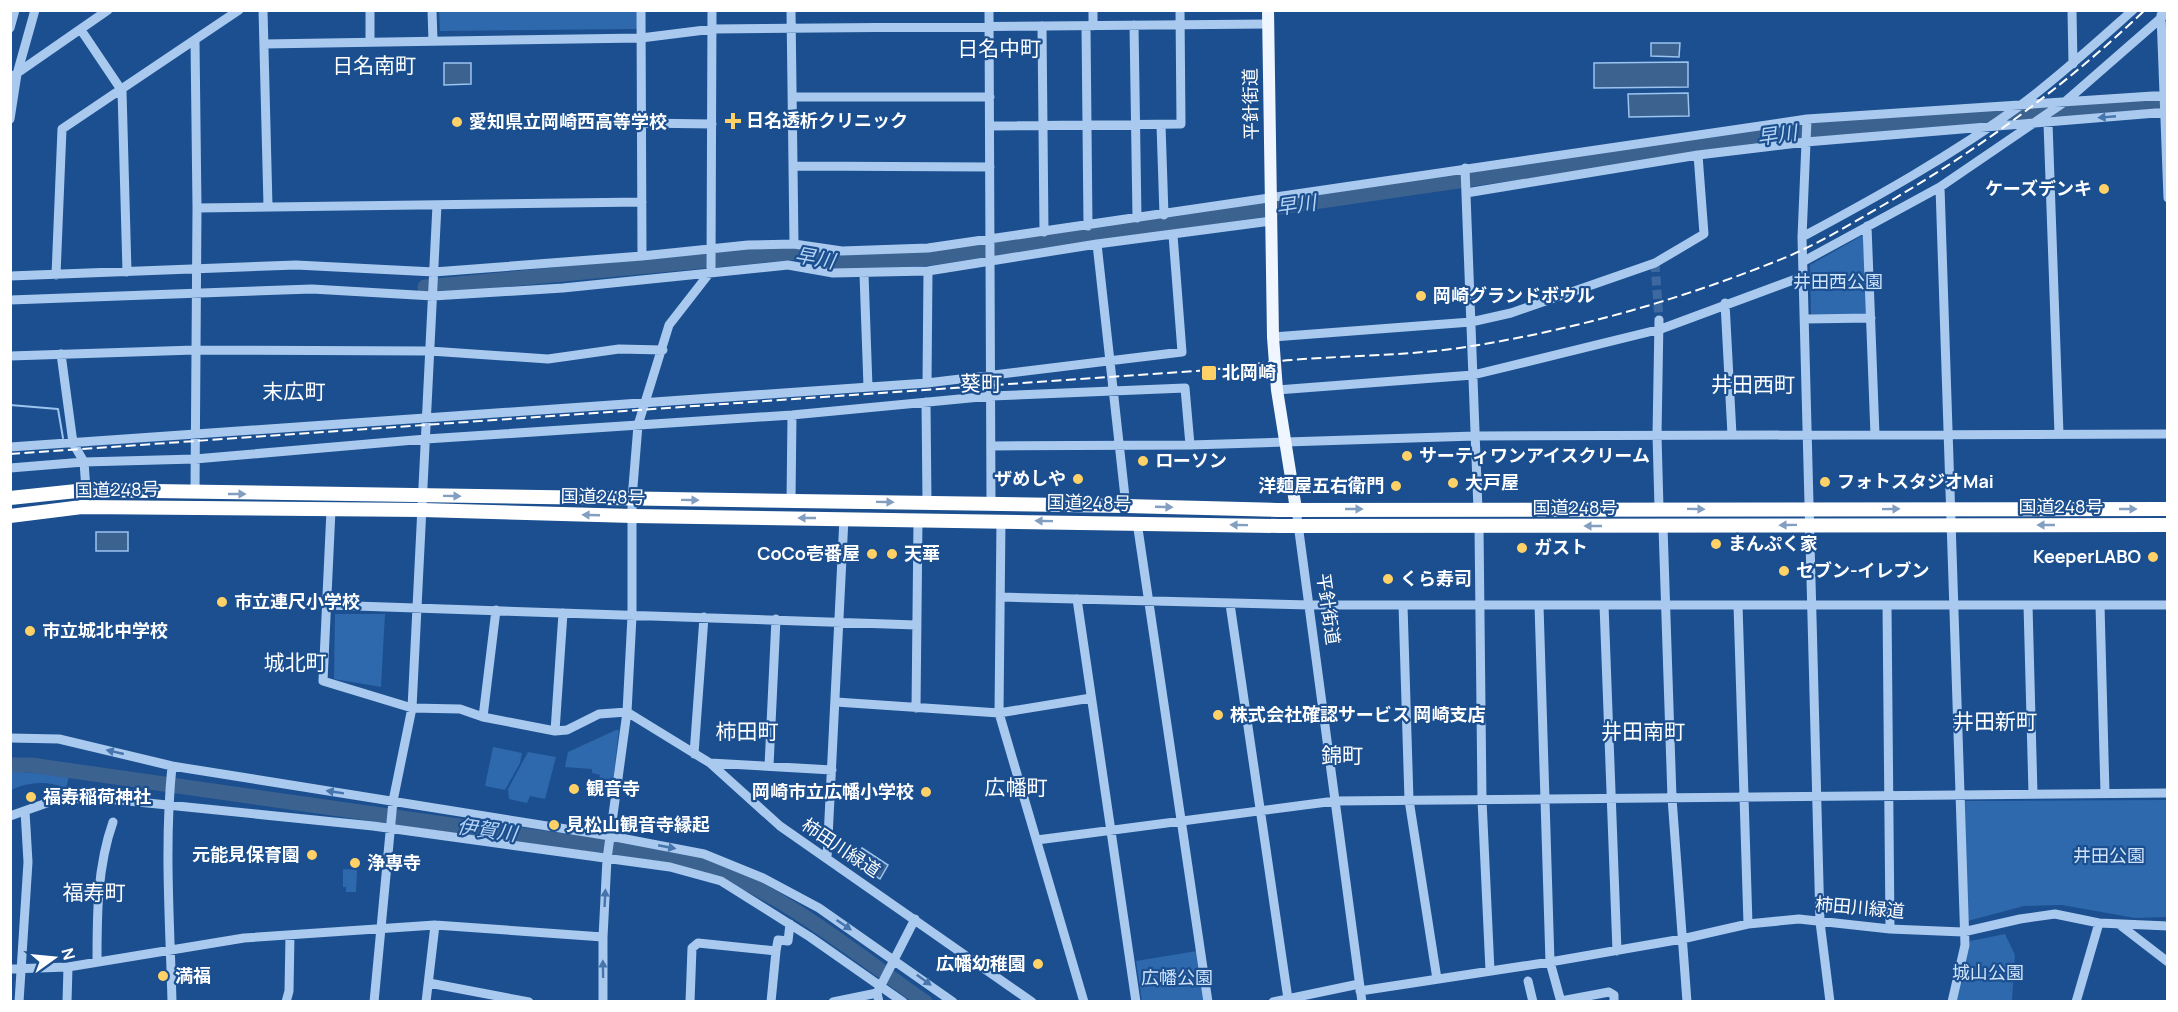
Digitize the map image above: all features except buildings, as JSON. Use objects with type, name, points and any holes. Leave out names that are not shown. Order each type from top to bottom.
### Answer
[{"type":"highway","name":"国道248号","points":[[10,498],[86,490],[1296,509],[2168,509]]},
{"type":"highway","name":"国道248号","points":[[10,516],[82,507],[422,510],[633,516],[1298,525],[2168,525]]},
{"type":"main road","name":"平針街道","points":[[1268,10],[1273,337],[1277,390],[1296,509]]},
{"type":"street","points":[[10,28],[15,10]]},
{"type":"street","points":[[10,119],[14,76],[35,10]]},
{"type":"street","points":[[14,76],[108,10]]},
{"type":"street","points":[[56,275],[62,129],[122,91],[238,10]]},
{"type":"street","points":[[263,10],[268,206]]},
{"type":"street","points":[[370,10],[370,42]]},
{"type":"street","points":[[432,10],[433,41]]},
{"type":"street","points":[[641,10],[642,256]]},
{"type":"street","points":[[603,1002],[603,937],[607,859],[627,712],[632,616],[632,499],[638,425],[669,325],[711,271],[712,10]]},
{"type":"street","points":[[790,10],[794,244]]},
{"type":"street","points":[[989,10],[991,504]]},
{"type":"street","points":[[1088,226],[1089,26],[1093,10]]},
{"type":"street","points":[[990,126],[1181,124],[1180,10]]},
{"type":"street","points":[[2072,10],[2073,64]]},
{"type":"street","points":[[1802,237],[1887,192],[1987,128],[2073,64],[2133,10]]},
{"type":"street","points":[[2163,14],[2168,198]]},
{"type":"street","points":[[1804,261],[1940,187],[2066,100],[2163,14]]},
{"type":"street","points":[[264,44],[641,38],[712,29],[1268,24]]},
{"type":"street","points":[[1134,25],[1137,218]]},
{"type":"street","points":[[1042,26],[1044,232]]},
{"type":"street","points":[[81,30],[122,91],[127,272]]},
{"type":"street","points":[[195,41],[197,208],[195,493]]},
{"type":"street","points":[[10,276],[296,265],[434,272],[794,244],[842,251],[928,248],[1164,215],[1270,197],[1807,118],[2066,100],[2166,96]]},
{"type":"street","points":[[792,97],[990,97]]},
{"type":"street","points":[[1466,193],[1698,155],[1806,142],[2167,112]]},
{"type":"street","points":[[1807,118],[1802,237],[1820,921],[1830,1002]]},
{"type":"street","points":[[641,123],[712,124]]},
{"type":"street","points":[[2048,123],[2059,434]]},
{"type":"street","points":[[1161,125],[1164,215]]},
{"type":"street","points":[[1273,337],[1471,322],[1511,313],[1655,263],[1704,234],[1698,155]]},
{"type":"street","points":[[793,166],[990,166]]},
{"type":"street","points":[[1465,168],[1478,510]]},
{"type":"street","points":[[1940,187],[1965,945],[1952,1002]]},
{"type":"street","points":[[197,208],[642,202]]},
{"type":"street","points":[[374,1002],[389,829],[412,708],[437,205]]},
{"type":"street","points":[[10,300],[312,289],[433,296],[563,288],[711,271],[788,265],[833,273],[928,271],[1097,244],[1271,220]]},
{"type":"street","points":[[1867,226],[1875,435]]},
{"type":"street","points":[[10,447],[927,383],[991,377],[1182,351],[1173,235]]},
{"type":"street","points":[[1097,244],[1126,506]]},
{"type":"street","points":[[927,383],[928,271]]},
{"type":"street","points":[[864,274],[868,387]]},
{"type":"street","points":[[1277,390],[1473,375],[1660,325],[1804,276]]},
{"type":"street","points":[[1725,303],[1732,435]]},
{"type":"street","points":[[1805,319],[1871,318]]},
{"type":"street","points":[[1659,508],[1657,435],[1660,325]]},
{"type":"street","points":[[10,356],[195,350],[430,351],[548,359],[619,349],[663,350]]},
{"type":"street","points":[[61,354],[73,443],[84,462],[86,490]]},
{"type":"street","points":[[10,468],[84,462],[195,459],[426,439],[792,415],[991,396],[1114,393],[1185,388],[1190,445]]},
{"type":"street","points":[[926,402],[927,503]]},
{"type":"street","points":[[790,501],[792,415]]},
{"type":"street","points":[[991,446],[1190,445],[1475,436],[2168,434]]},
{"type":"street","name":"平針街道","points":[[1296,509],[1362,1002]]},
{"type":"street","points":[[331,510],[323,681],[412,708],[460,709],[483,717],[555,731],[567,730],[599,714],[627,712]]},
{"type":"street","points":[[827,858],[844,518]]},
{"type":"street","points":[[916,708],[918,519]]},
{"type":"street","points":[[1000,520],[999,713],[1084,1002]]},
{"type":"street","points":[[1137,522],[1147,602],[1208,1002]]},
{"type":"street","points":[[1273,1002],[1360,987],[1490,972],[1482,800],[1479,526]]},
{"type":"street","points":[[1663,526],[1672,798],[1687,1002]]},
{"type":"street","points":[[1001,597],[1310,605],[2168,605]]},
{"type":"street","points":[[1077,599],[1136,1002]]},
{"type":"street","points":[[1230,604],[1288,999]]},
{"type":"street","points":[[327,605],[916,625]]},
{"type":"street","points":[[1403,605],[1409,800],[1437,979]]},
{"type":"street","points":[[1539,605],[1550,962],[1561,1001],[1610,992],[1614,995],[1614,1002]]},
{"type":"street","points":[[1604,605],[1617,951]]},
{"type":"street","points":[[1738,605],[1748,924]]},
{"type":"street","points":[[1887,605],[1890,929]]},
{"type":"street","points":[[2028,605],[2032,794]]},
{"type":"street","points":[[2100,605],[2105,793]]},
{"type":"street","points":[[483,717],[496,610]]},
{"type":"street","points":[[555,731],[563,613]]},
{"type":"street","points":[[694,754],[704,617]]},
{"type":"street","points":[[769,766],[777,619]]},
{"type":"street","points":[[836,702],[999,713],[1091,698]]},
{"type":"street","name":"柿田川緑道","points":[[627,712],[710,763],[780,826],[1032,1002]]},
{"type":"street","points":[[10,738],[59,739],[172,766],[393,804],[610,836],[704,854],[763,878],[819,908],[895,959],[953,1002]]},
{"type":"street","points":[[710,763],[832,770]]},
{"type":"street","points":[[172,766],[168,804],[168,949],[172,1002]]},
{"type":"street","points":[[1037,840],[1335,801],[2168,792]]},
{"type":"street","points":[[10,816],[61,798],[168,804],[389,829],[670,867],[721,881],[790,924],[894,1002]]},
{"type":"street","points":[[19,1002],[28,862],[25,811]]},
{"type":"street","points":[[97,962],[100,877],[104,847],[113,822]]},
{"type":"street","name":"柿田川緑道","points":[[1490,972],[1682,939],[1748,924],[1799,919],[1890,929],[1963,932],[2020,919],[2055,914],[2099,923],[2168,926]]},
{"type":"street","points":[[881,992],[915,919]]},
{"type":"street","points":[[2076,1002],[2099,923]]},
{"type":"street","points":[[771,1002],[778,940],[788,941],[790,924]]},
{"type":"street","points":[[2119,924],[2168,962]]},
{"type":"street","points":[[10,969],[68,968],[168,949],[244,938],[435,925],[603,937]]},
{"type":"street","points":[[426,1002],[435,925]]},
{"type":"street","points":[[286,1002],[290,991],[290,934]]},
{"type":"street","points":[[690,1002],[692,948],[698,943],[776,951]]},
{"type":"street","points":[[67,1002],[68,968]]},
{"type":"street","points":[[1528,981],[1533,1002]]},
{"type":"street","points":[[429,983],[529,1002]]},
{"type":"street","points":[[833,1002],[881,992],[903,1002]]},
{"type":"green space","points":[[439,11],[637,11],[637,29],[440,31]]},
{"type":"green space","name":"井田西公園","points":[[1863,235],[1867,314],[1811,314],[1810,265]]},
{"type":"green space","points":[[335,614],[385,614],[381,687],[334,679]]},
{"type":"green space","points":[[619,730],[613,782],[599,779],[600,775],[592,773],[592,769],[565,767],[568,752]]},
{"type":"green space","points":[[493,747],[522,753],[520,763],[505,790],[485,786]]},
{"type":"green space","points":[[528,752],[556,757],[545,799],[530,796],[527,803],[509,799],[508,789]]},
{"type":"green space","points":[[11,771],[69,776],[66,788],[38,783],[11,790]]},
{"type":"green space","name":"井田公園","points":[[2167,800],[2167,917],[2135,918],[2062,905],[2024,906],[1964,922],[1964,801]]},
{"type":"green space","points":[[343,869],[357,870],[356,892],[346,892],[346,887],[343,887]]},
{"type":"green space","name":"城山公園","points":[[2005,934],[2015,955],[2012,1001],[1955,1002],[1970,941]]},
{"type":"green space","name":"広幡公園","points":[[1197,951],[1205,1001],[1142,1001],[1136,961]]},
{"type":"shaded area","points":[[1651,43],[1680,43],[1679,57],[1651,56]]},
{"type":"shaded area","points":[[1688,62],[1688,87],[1594,88],[1594,63]]},
{"type":"shaded area","points":[[444,63],[471,63],[471,84],[444,85]]},
{"type":"shaded area","points":[[1688,93],[1689,116],[1629,117],[1628,94]]},
{"type":"shaded area","points":[[96,532],[128,532],[128,551],[96,551]]},
{"type":"shaded area","points":[[862,848],[888,865],[880,879],[854,863]]},
{"type":"waterway","name":"早川","points":[[425,287],[797,252],[843,263],[930,258],[1801,131],[2024,112],[2168,107]]},
{"type":"waterway","points":[[10,405],[58,409],[63,438]]},
{"type":"waterway","name":"伊賀川","points":[[10,765],[31,765],[694,861],[738,879],[794,910],[925,1002]]},
{"type":"tunnel","points":[[1655,263],[1659,320]]},
{"type":"railway","points":[[10,454],[1209,370],[1291,360],[1427,352],[1553,331],[1633,310],[1712,285],[1789,256],[1824,239],[1916,186],[1985,140],[2051,91],[2145,10]]},
{"type":"place","name":"日名透析クリニック","points":[[733,121]]},
{"type":"place","name":"愛知県立岡崎西高等学校","points":[[457,122]]},
{"type":"place","name":"ケーズデンキ","points":[[2104,189]]},
{"type":"place","name":"岡崎グランドボウル","points":[[1421,296]]},
{"type":"place","name":"北岡崎","points":[[1209,373]]},
{"type":"place","name":"サーティワンアイスクリーム","points":[[1407,456]]},
{"type":"place","name":"ローソン","points":[[1143,461]]},
{"type":"place","name":"ザめしや","points":[[1078,479]]},
{"type":"place","name":"フォトスタジオMai","points":[[1825,482]]},
{"type":"place","name":"大戸屋","points":[[1453,483]]},
{"type":"place","name":"洋麺屋五右衛門","points":[[1396,486]]},
{"type":"place","name":"まんぷく家","points":[[1716,544]]},
{"type":"place","name":"ガスト","points":[[1522,548]]},
{"type":"place","name":"CoCo壱番屋","points":[[872,554]]},
{"type":"place","name":"天華","points":[[892,554]]},
{"type":"place","name":"KeeperLABO","points":[[2153,557]]},
{"type":"place","name":"セブン-イレブン","points":[[1784,571]]},
{"type":"place","name":"くら寿司","points":[[1388,579]]},
{"type":"place","name":"市立連尺小学校","points":[[222,602]]},
{"type":"place","name":"市立城北中学校","points":[[30,631]]},
{"type":"place","name":"株式会社確認サービス 岡崎支店","points":[[1218,715]]},
{"type":"place","name":"観音寺","points":[[574,789]]},
{"type":"place","name":"岡崎市立広幡小学校","points":[[926,792]]},
{"type":"place","name":"福寿稲荷神社","points":[[31,797]]},
{"type":"place","name":"見松山観音寺縁起","points":[[554,825]]},
{"type":"place","name":"元能見保育園","points":[[312,855]]},
{"type":"place","name":"浄専寺","points":[[355,863]]},
{"type":"place","name":"広幡幼稚園","points":[[1038,964]]},
{"type":"place","name":"満福","points":[[163,976]]},
{"type":"district","name":"日名中町","points":[[999,49]]},
{"type":"district","name":"日名南町","points":[[374,66]]},
{"type":"district","name":"葵町","points":[[981,384]]},
{"type":"district","name":"井田西町","points":[[1753,385]]},
{"type":"district","name":"末広町","points":[[294,392]]},
{"type":"district","name":"城北町","points":[[295,663]]},
{"type":"district","name":"井田新町","points":[[1995,722]]},
{"type":"district","name":"柿田町","points":[[747,732]]},
{"type":"district","name":"井田南町","points":[[1643,732]]},
{"type":"district","name":"錦町","points":[[1342,756]]},
{"type":"district","name":"広幡町","points":[[1016,788]]},
{"type":"district","name":"福寿町","points":[[94,893]]}]
